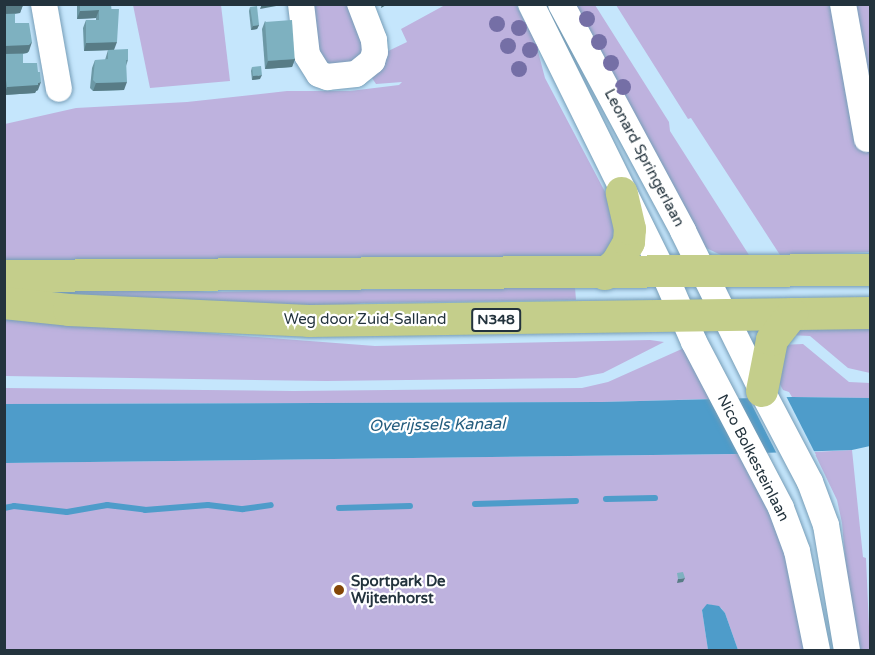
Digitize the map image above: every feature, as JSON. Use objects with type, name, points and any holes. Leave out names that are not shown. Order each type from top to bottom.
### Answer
[{"type":"main road","points":[[605,274],[617,263],[629,242],[630,229],[622,193]]},
{"type":"main road","points":[[4,276],[605,274],[870,270]]},
{"type":"main road","name":"Weg door Zuid-Salland","points":[[4,303],[92,311],[309,321],[870,313]]},
{"type":"main road","points":[[762,391],[772,339],[792,314]]},
{"type":"street","points":[[44,4],[58,89]]},
{"type":"street","points":[[302,4],[307,55],[319,74],[327,77],[356,74],[372,61],[375,52],[374,40],[360,4]]},
{"type":"street","name":"Leonard Springerlaan","points":[[531,4],[622,193],[664,273]]},
{"type":"street","name":"Leonard Springerlaan","points":[[561,4],[725,314]]},
{"type":"street","points":[[843,4],[867,139]]},
{"type":"street","name":"Nico Bolkesteinlaan","points":[[664,273],[683,317],[781,508],[797,551],[817,651]]},
{"type":"street","points":[[725,314],[815,492],[826,525],[847,651]]},
{"type":"shaded area","points":[[133,5],[221,5],[230,81],[150,88]]},
{"type":"shaded area","points":[[308,5],[353,5],[363,24],[364,56],[344,70],[317,59]]},
{"type":"shaded area","points":[[445,5],[516,5],[535,40],[545,78],[622,224],[609,262],[5,272],[5,124],[76,108],[187,102],[287,91],[350,91],[399,85],[402,82],[376,84],[372,78],[382,65],[384,53],[407,42],[401,29]]},
{"type":"shaded area","points":[[567,5],[595,5],[669,122],[670,131],[749,255],[721,255],[704,247]]},
{"type":"shaded area","points":[[616,5],[838,5],[870,147],[870,252],[780,255],[691,118],[688,119]]},
{"type":"shaded area","points":[[849,5],[870,5],[870,122]]},
{"type":"shaded area","points":[[122,284],[208,292],[575,287],[576,300],[362,303],[269,313],[44,297],[44,285]]},
{"type":"shaded area","points":[[5,313],[88,324],[375,346],[650,340],[664,342],[603,373],[576,378],[326,381],[5,376]]},
{"type":"shaded area","points":[[870,327],[870,373],[848,368],[810,336],[790,335],[795,329]]},
{"type":"shaded area","points":[[803,344],[849,382],[870,383],[870,398],[792,397],[789,392],[783,390],[776,377],[779,345]]},
{"type":"shaded area","points":[[684,348],[711,399],[602,402],[5,404],[4,388],[293,391],[582,388],[608,382]]},
{"type":"shaded area","points":[[852,450],[863,557],[866,558],[870,650],[853,650],[842,523],[837,500],[814,452]]},
{"type":"shaded area","points":[[740,454],[783,533],[810,650],[738,650],[725,613],[721,608],[708,604],[702,610],[708,650],[5,650],[4,463]]},
{"type":"water","name":"Overijssels Kanaal","points":[[792,397],[870,398],[870,446],[852,450],[734,454],[5,463],[4,404],[602,402]]},
{"type":"water","points":[[707,604],[719,606],[725,613],[738,650],[708,650],[702,610]]},
{"type":"pier","points":[[785,394],[816,455],[778,456],[747,395]]},
{"type":"building","points":[[4,4],[23,4],[23,5],[4,6]]},
{"type":"building","points":[[80,4],[111,4],[111,9],[119,9],[117,42],[86,43],[86,20],[99,20],[99,10],[80,11]]},
{"type":"building","points":[[257,6],[259,25],[253,26],[250,7]]},
{"type":"building","points":[[4,14],[15,14],[15,23],[29,23],[32,42],[29,45],[4,46]]},
{"type":"building","points":[[292,20],[295,59],[268,61],[265,22]]},
{"type":"building","points":[[128,49],[127,82],[96,83],[93,80],[95,60],[108,59],[108,50]]},
{"type":"building","points":[[4,54],[23,54],[23,63],[37,63],[41,82],[38,85],[7,87]]},
{"type":"building","points":[[261,66],[262,75],[253,76],[252,67]]},
{"type":"building","points":[[683,572],[685,578],[678,579],[677,573]]},
{"type":"waterway","points":[[606,499],[655,498]]},
{"type":"waterway","points":[[475,504],[576,501]]},
{"type":"waterway","points":[[4,508],[14,506],[67,512],[107,505],[145,510],[208,505],[243,509],[271,505]]},
{"type":"waterway","points":[[339,508],[410,506]]},
{"type":"place","name":"Sportpark De Wijtenhorst","points":[[339,590]]}]
